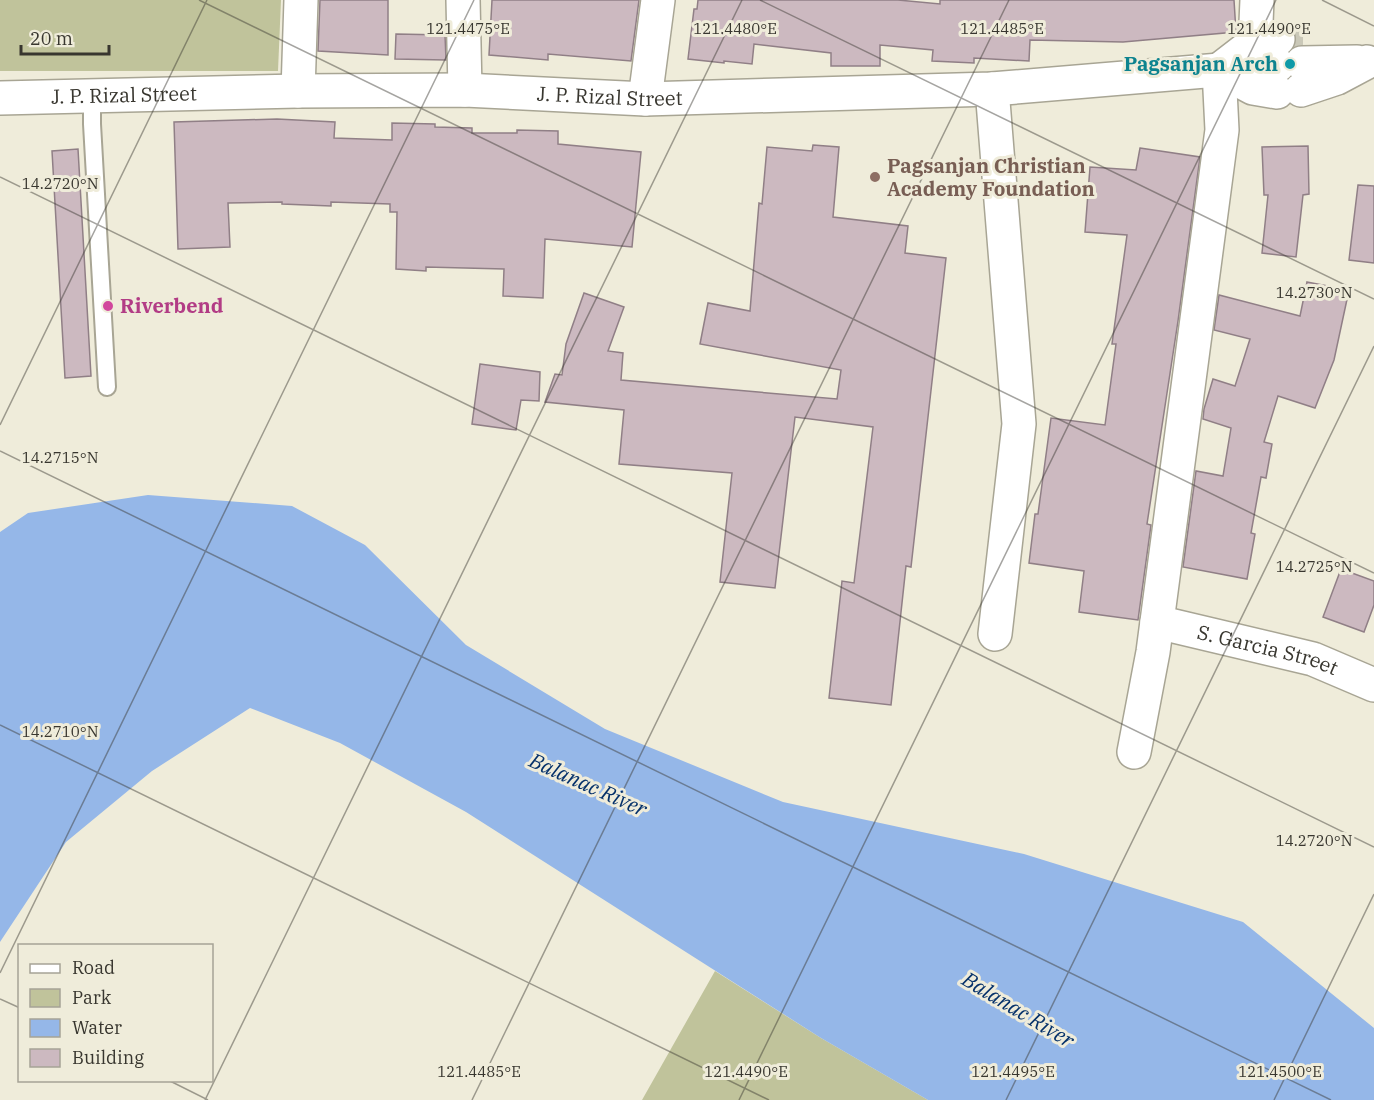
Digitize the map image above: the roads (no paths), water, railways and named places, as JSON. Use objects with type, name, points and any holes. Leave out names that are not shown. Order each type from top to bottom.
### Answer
[{"type":"street","points":[[298,91],[301,0]]},
{"type":"street","points":[[463,0],[465,90]]},
{"type":"street","points":[[645,99],[658,0]]},
{"type":"street","points":[[1257,0],[1281,62]]},
{"type":"street","name":"J. P. Rizal Street","points":[[0,98],[92,94],[465,90],[645,99],[992,88],[1219,70],[1281,62],[1329,44],[1371,61]]},
{"type":"street","name":"J. P. Rizal Street","points":[[1281,62],[1337,78],[1371,61]]},
{"type":"street","points":[[1134,752],[1153,652],[1222,130],[1219,70]]},
{"type":"street","points":[[992,88],[1019,424],[995,634]]},
{"type":"street","name":"S. Garcia Street","points":[[1157,622],[1313,659],[1374,685]]},
{"type":"lane","points":[[92,94],[106,387]]},
{"type":"water","name":"Balanac River","points":[[148,495],[292,506],[365,545],[466,645],[605,729],[783,802],[1024,854],[1243,922],[1374,1028],[1374,1100],[928,1100],[821,1038],[466,812],[340,743],[250,708],[152,771],[66,842],[0,942],[0,532],[28,513]]},
{"type":"tunnel","points":[[1278,39],[1303,39]]},
{"type":"place","name":"Pagsanjan Arch","points":[[1290,64]]},
{"type":"place","name":"Pagsanjan Christian Academy Foundation","points":[[875,177]]},
{"type":"place","name":"Riverbend","points":[[108,306]]}]
